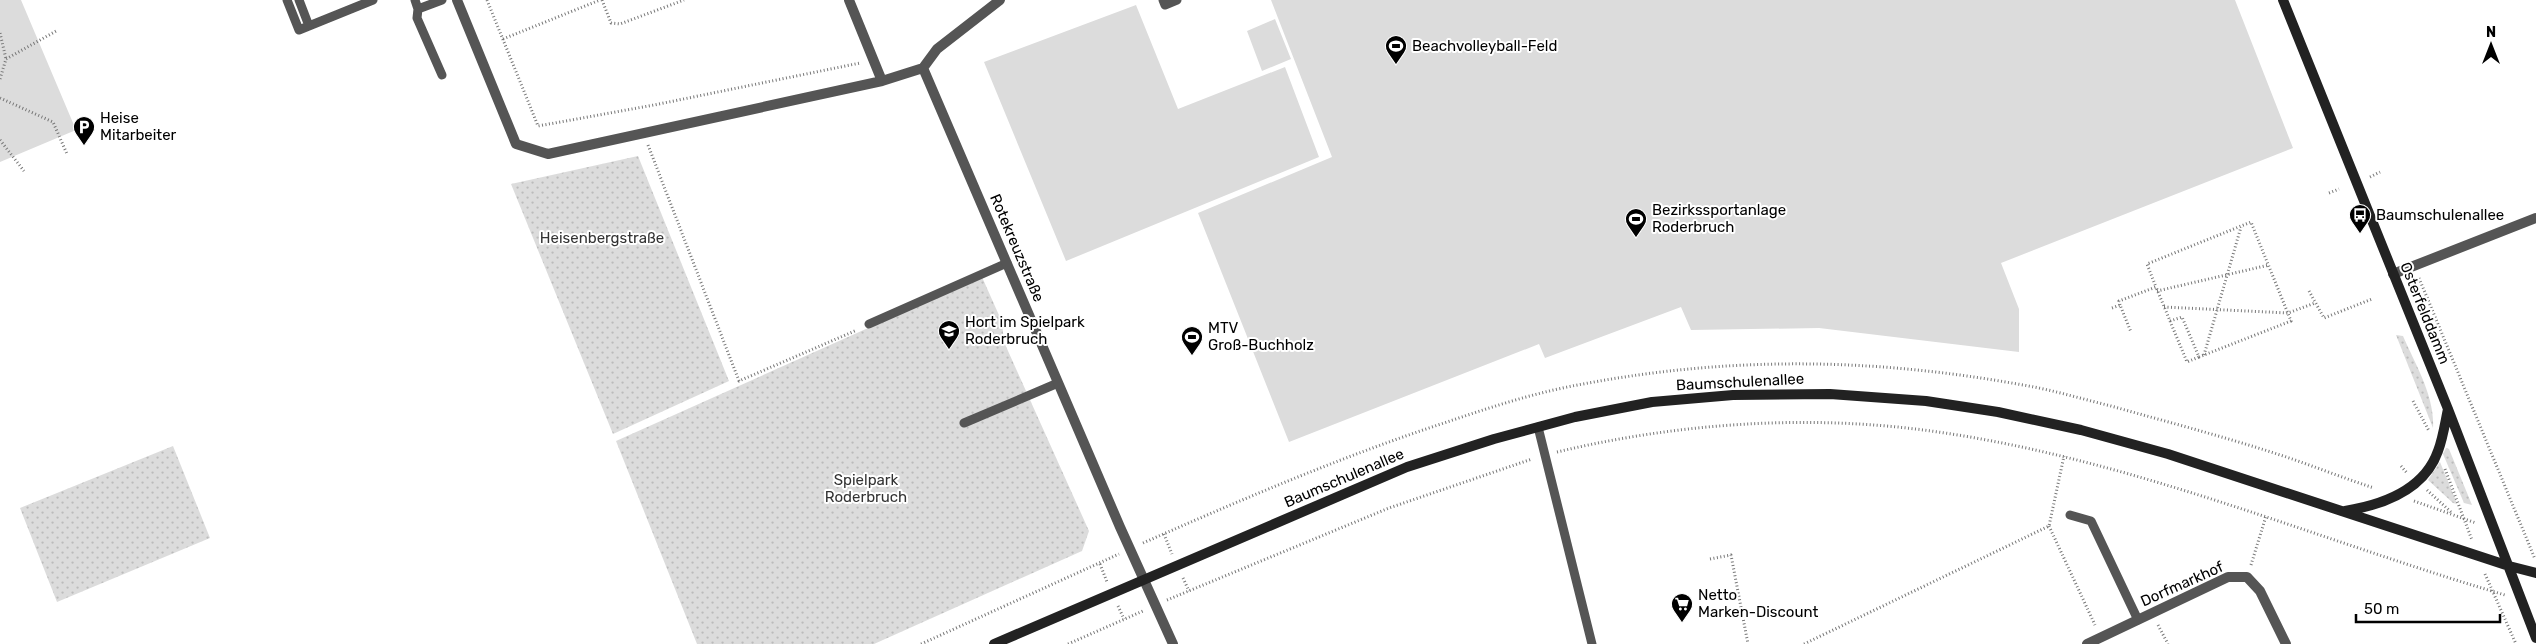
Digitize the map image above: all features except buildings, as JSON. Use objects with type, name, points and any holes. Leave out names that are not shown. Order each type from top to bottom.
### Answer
[{"type":"main road","name":"Osterfelddamm","points":[[2283,0],[2448,409],[2536,638]]},
{"type":"main road","name":"Baumschulenallee","points":[[994,644],[1143,578],[1407,467],[1538,427],[1652,402],[1733,394],[1830,394],[1926,401],[1998,412],[2081,430],[2168,454],[2477,556],[2536,572]]},
{"type":"main road","points":[[2344,511],[2374,506],[2393,499],[2417,481],[2428,470],[2438,452],[2448,409]]},
{"type":"street","points":[[457,0],[516,144],[548,154],[882,81],[922,68],[937,49],[1000,0]]},
{"type":"street","points":[[849,0],[882,81]]},
{"type":"street","name":"Rotekreuzstraße","points":[[922,68],[1173,644]]},
{"type":"street","points":[[2393,274],[2536,218]]},
{"type":"street","name":"Dorfmarkhof","points":[[2087,644],[2228,577],[2247,577],[2260,591],[2286,644]]},
{"type":"lane","points":[[287,0],[299,30],[373,0]]},
{"type":"lane","points":[[299,0],[309,26]]},
{"type":"lane","points":[[415,0],[418,9],[417,18],[442,75]]},
{"type":"lane","points":[[418,9],[442,0]]},
{"type":"lane","points":[[1163,0],[1165,5],[1177,0]]},
{"type":"lane","points":[[869,324],[1007,263]]},
{"type":"lane","points":[[964,423],[1058,383]]},
{"type":"lane","points":[[1538,427],[1592,644]]},
{"type":"lane","points":[[2070,515],[2091,521],[2138,620]]},
{"type":"path","points":[[487,0],[538,126],[654,105],[874,60]]},
{"type":"path","points":[[503,39],[601,0],[611,23],[620,24],[684,0]]},
{"type":"path","points":[[6,59],[58,30]]},
{"type":"path","points":[[0,33],[6,59],[0,79]]},
{"type":"path","points":[[0,98],[53,122],[67,154]]},
{"type":"path","points":[[643,133],[739,381],[869,324]]},
{"type":"path","points":[[0,140],[24,171]]},
{"type":"path","points":[[2369,177],[2380,172]]},
{"type":"path","points":[[2329,193],[2339,189]]},
{"type":"path","points":[[2252,222],[2291,321],[2187,362],[2146,264],[2241,226],[2252,222]]},
{"type":"path","points":[[2204,355],[2241,226]]},
{"type":"path","points":[[2132,332],[2119,301],[2157,289],[2269,266]]},
{"type":"path","points":[[2418,276],[2536,562]]},
{"type":"path","points":[[2309,291],[2324,318],[2372,299]]},
{"type":"path","points":[[2164,307],[2288,313],[2315,303]]},
{"type":"path","points":[[2112,308],[2120,305]]},
{"type":"path","points":[[2170,321],[2182,317],[2199,357]]},
{"type":"path","points":[[921,644],[1281,482],[1406,435],[1500,404],[1597,381],[1659,371],[1739,364],[1820,362],[1899,367],[2024,385],[2185,426],[2270,452],[2359,483]]},
{"type":"path","points":[[1068,644],[1156,605],[1389,508],[1501,468],[1584,446],[1693,428],[1801,422],[1866,424],[1930,431],[2064,456],[2266,516],[2521,600]]},
{"type":"path","points":[[2064,456],[2049,526],[2100,638]]},
{"type":"path","points":[[2247,577],[2266,516]]},
{"type":"path","points":[[2466,519],[2477,556],[2516,644]]},
{"type":"path","points":[[1804,644],[2049,526]]},
{"type":"path","points":[[1710,559],[1731,555],[1748,644]]},
{"type":"path","points":[[2153,613],[2168,644]]},
{"type":"green space","points":[[0,0],[21,0],[76,130],[0,162]]},
{"type":"green space","name":"Bezirkssportanlage Roderbruch","points":[[1271,0],[2235,0],[2293,148],[2001,263],[2019,309],[2019,352],[1819,328],[1691,330],[1681,307],[1545,358],[1539,344],[1289,442],[1198,213],[1332,157]]},
{"type":"green space","points":[[1136,5],[1178,109],[1285,67],[1319,157],[1066,261],[984,62]]},
{"type":"green space","points":[[1275,19],[1291,59],[1262,71],[1247,31]]},
{"type":"green space","name":"Heisenbergstraße","points":[[638,156],[729,381],[613,434],[511,184]]},
{"type":"green space","name":"Spielpark Roderbruch","points":[[982,277],[1002,322],[1004,342],[1089,531],[1082,551],[874,644],[697,644],[616,441]]},
{"type":"green space","points":[[2396,335],[2403,336],[2428,392],[2433,416],[2433,428]]},
{"type":"green space","points":[[173,446],[210,538],[57,602],[20,508]]},
{"type":"green space","points":[[2446,448],[2449,449],[2472,505],[2464,503],[2443,454]]},
{"type":"green space","points":[[2440,462],[2457,504],[2453,503],[2428,480]]},
{"type":"place","name":"Beachvolleyball-Feld","points":[[1396,65]]},
{"type":"place","name":"Heise Mitarbeiter","points":[[84,146]]},
{"type":"place","name":"Baumschulenallee","points":[[2360,234]]},
{"type":"place","name":"Bezirkssportanlage Roderbruch","points":[[1636,238]]},
{"type":"place","name":"Hort im Spielpark Roderbruch","points":[[949,350]]},
{"type":"place","name":"MTV Groß-Buchholz","points":[[1192,356]]},
{"type":"place","name":"Netto Marken-Discount","points":[[1682,623]]}]
